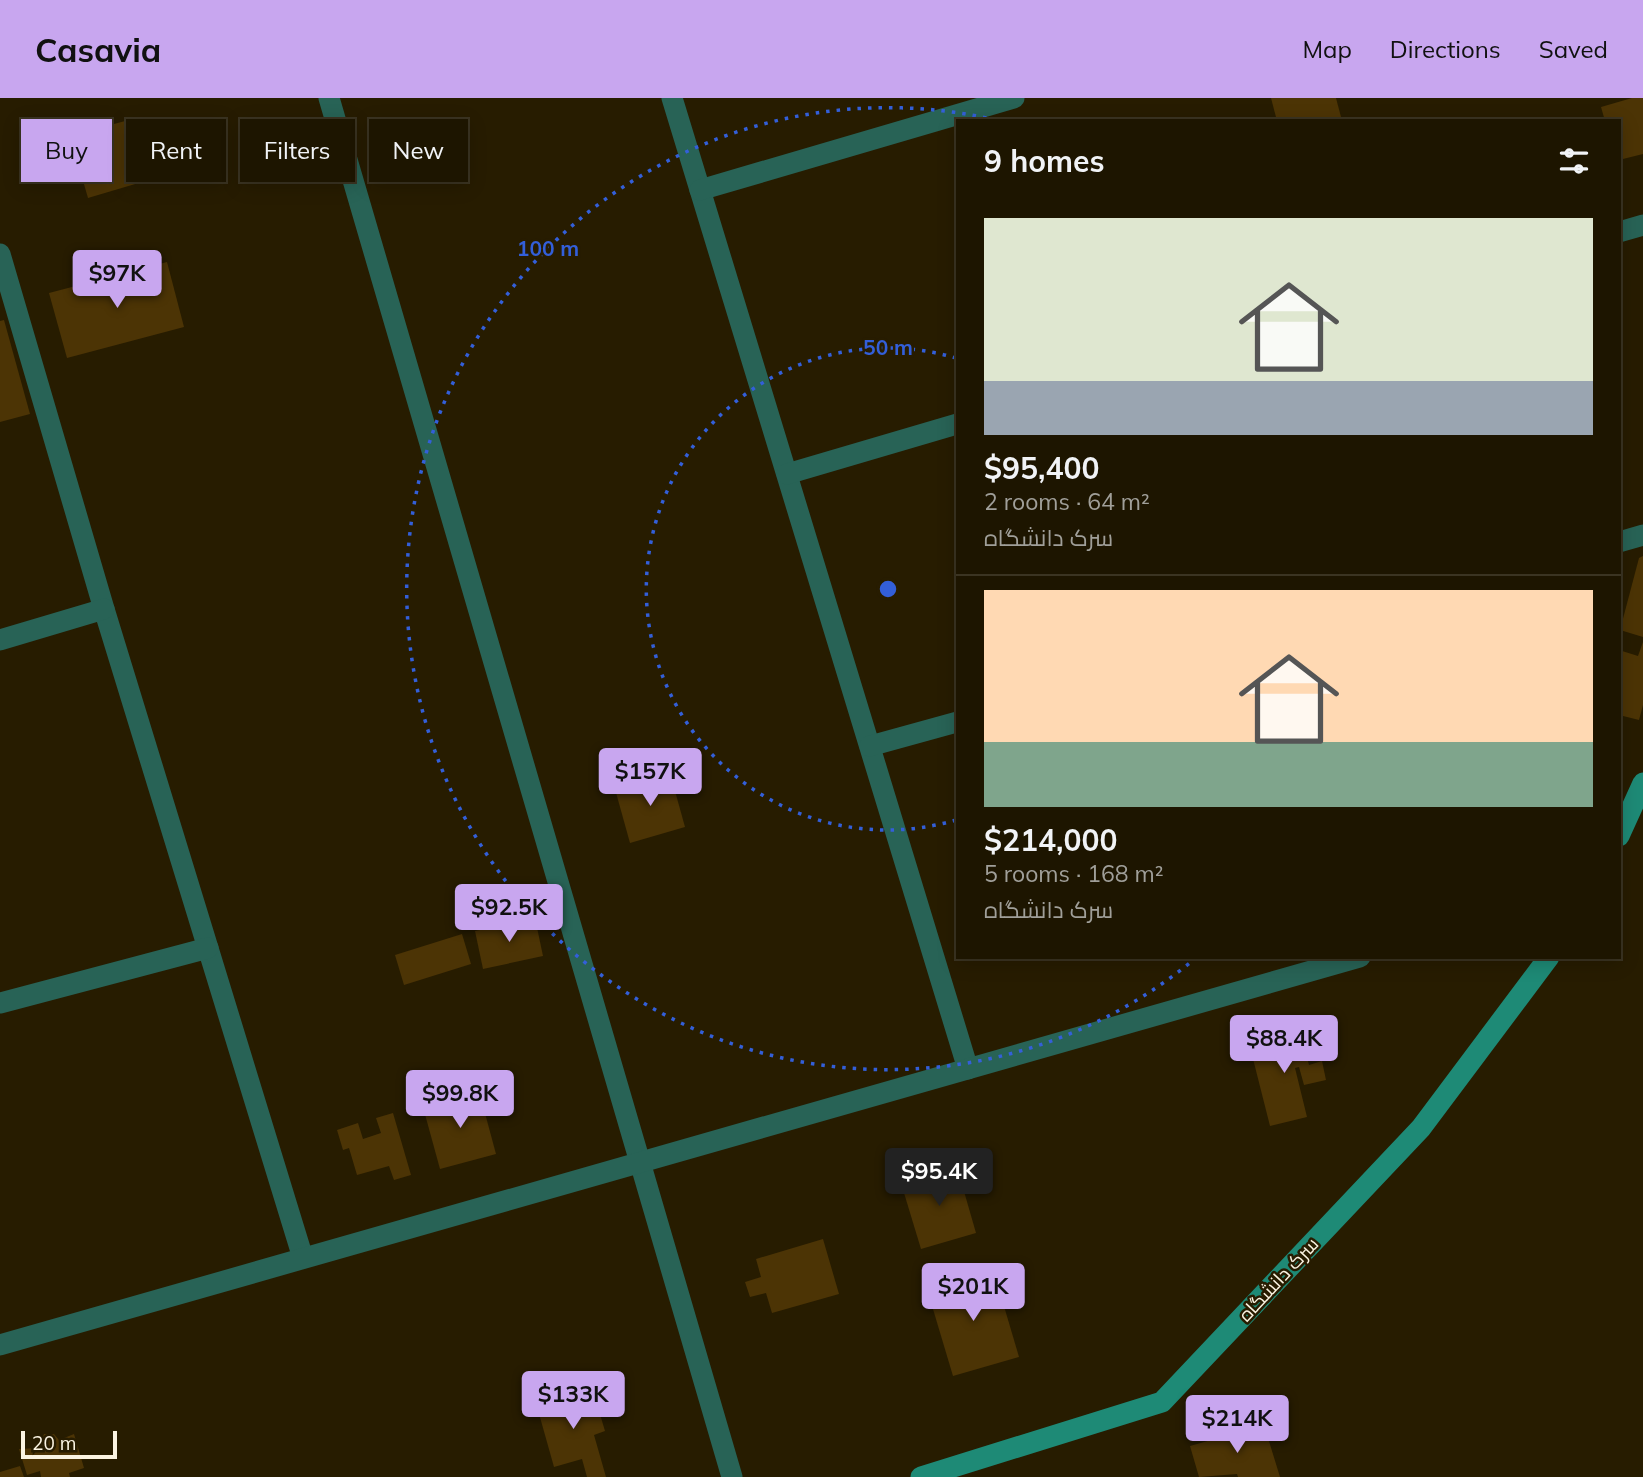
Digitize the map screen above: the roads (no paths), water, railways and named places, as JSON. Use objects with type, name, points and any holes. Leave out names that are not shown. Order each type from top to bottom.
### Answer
[{"type":"street","points":[[329,98],[732,1477]]},
{"type":"street","points":[[672,98],[968,1069]]},
{"type":"street","points":[[700,190],[1014,98]]},
{"type":"street","points":[[1621,231],[1643,225]]},
{"type":"street","points":[[2,268],[303,1258]]},
{"type":"street","points":[[787,474],[956,424]]},
{"type":"street","points":[[1621,542],[1643,536]]},
{"type":"street","points":[[0,640],[104,608]]},
{"type":"street","points":[[870,746],[956,722]]},
{"type":"street","points":[[1621,832],[1643,783]]},
{"type":"street","points":[[0,1003],[208,948]]},
{"type":"street","points":[[0,1345],[1353,959]]},
{"type":"street","name":"سرک دانشگاه","points":[[921,1477],[1162,1402],[1420,1128],[1547,959]]}]
